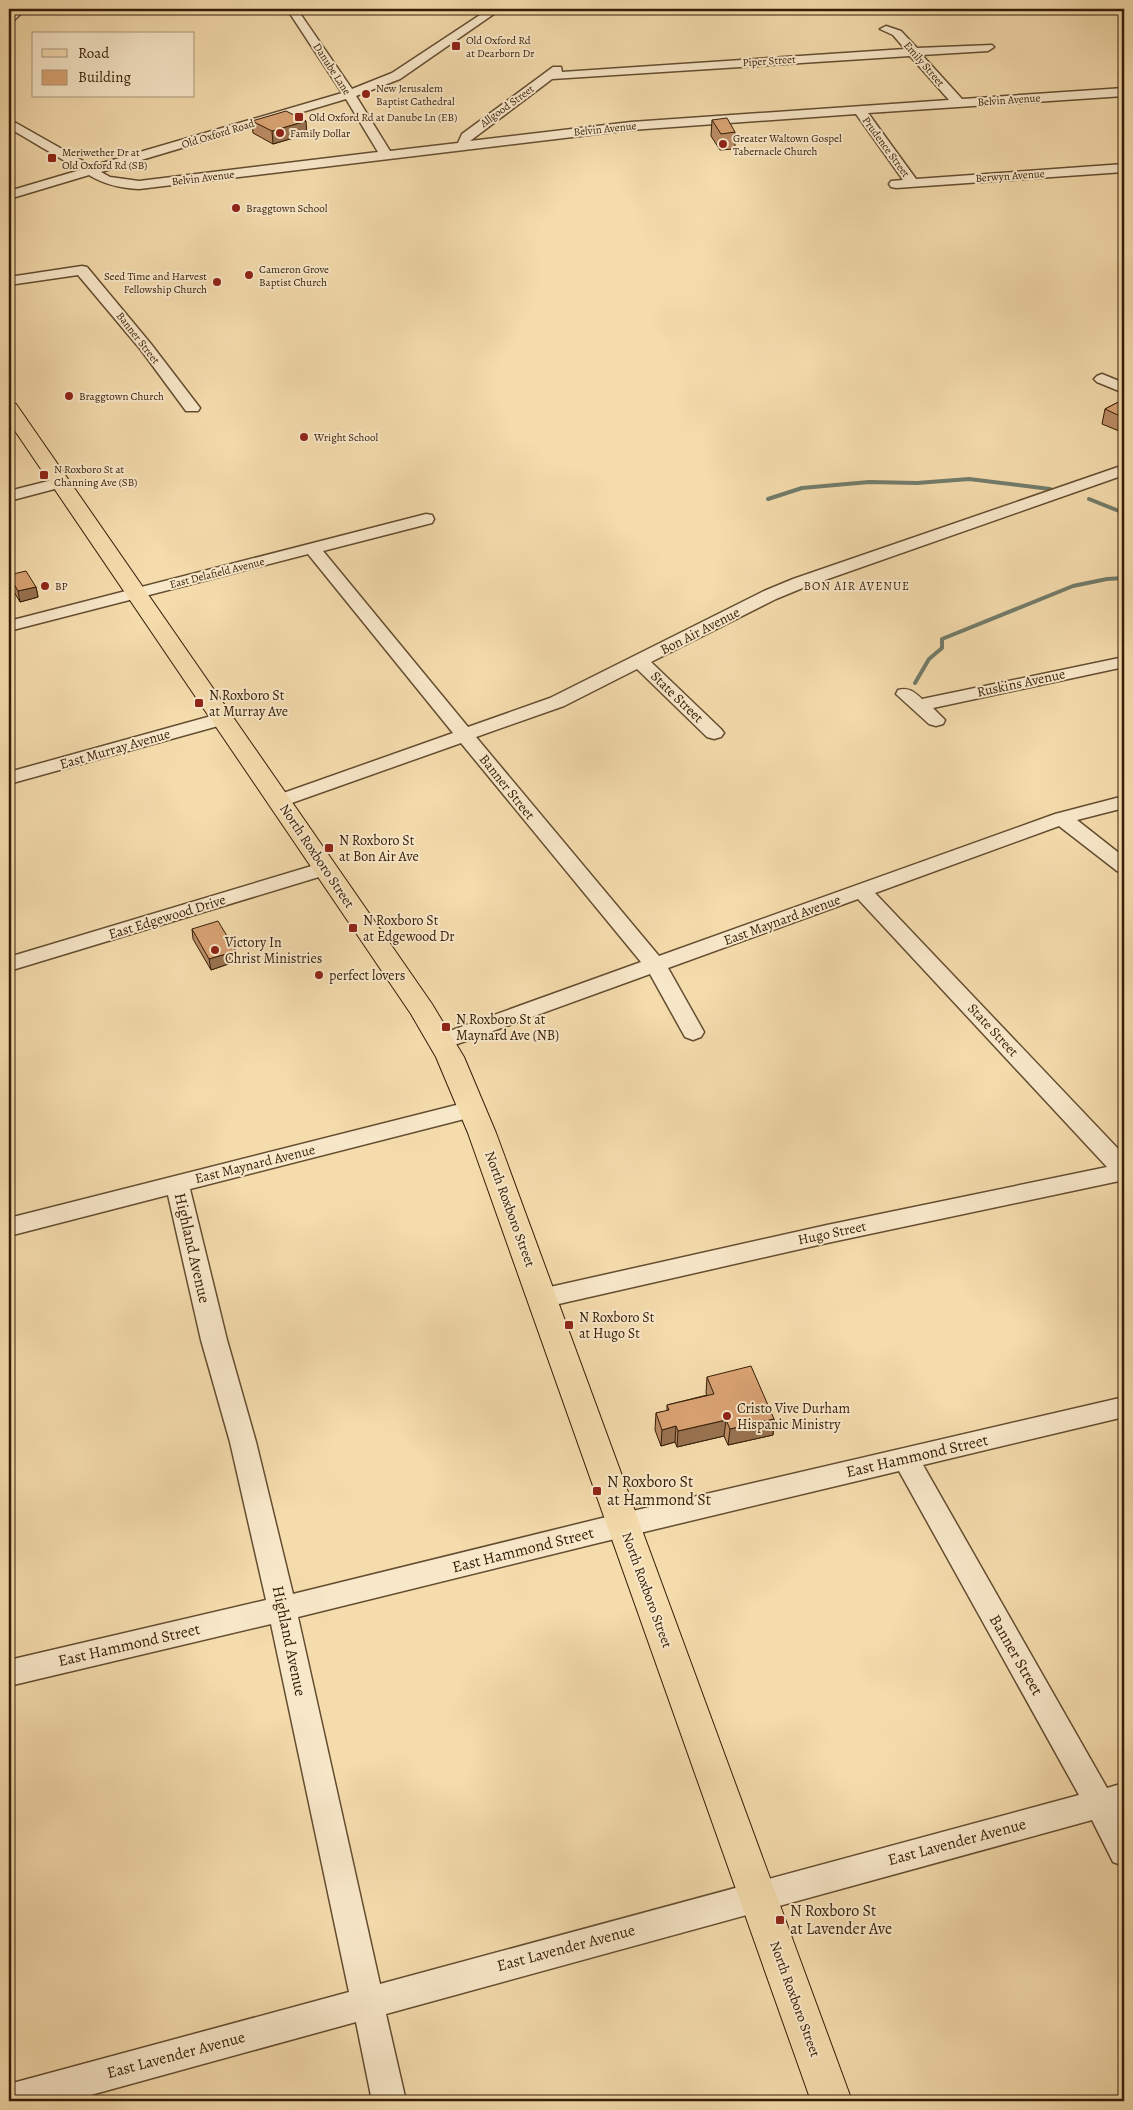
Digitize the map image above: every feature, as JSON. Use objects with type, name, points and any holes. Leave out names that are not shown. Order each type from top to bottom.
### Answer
[{"type":"main road","name":"North Roxboro Street","points":[[9,408],[422,1010],[450,1057],[472,1109],[832,2101]]},
{"type":"street","points":[[9,19],[20,9]]},
{"type":"street","name":"Danube Lane","points":[[292,9],[387,156]]},
{"type":"street","name":"Old Oxford Road","points":[[9,195],[349,95],[396,76],[496,9]]},
{"type":"street","name":"Emily Street","points":[[886,28],[898,33],[958,104]]},
{"type":"street","name":"Piper Street","points":[[553,73],[914,53],[988,47]]},
{"type":"street","name":"Allgood Street","points":[[466,146],[464,141],[466,137],[553,73]]},
{"type":"street","name":"Belvin Avenue","points":[[9,123],[91,171],[116,183],[144,184],[630,126],[1124,92]]},
{"type":"street","name":"Prudence Street","points":[[859,110],[912,183]]},
{"type":"street","name":"Berwyn Avenue","points":[[896,184],[1124,168]]},
{"type":"street","name":"Banner Street","points":[[9,281],[82,270],[146,347],[192,408]]},
{"type":"street","points":[[1102,379],[1124,388]]},
{"type":"street","name":"Bon Air Avenue","points":[[279,801],[557,702],[770,595],[800,583],[1124,470]]},
{"type":"street","points":[[9,496],[60,483]]},
{"type":"street","name":"East Delafield Avenue","points":[[9,626],[426,519]]},
{"type":"street","name":"Banner Street","points":[[312,548],[656,966],[692,1032]]},
{"type":"street","name":"State Street","points":[[640,661],[714,733]]},
{"type":"street","name":"Ruskins Avenue","points":[[936,720],[911,700],[1124,662]]},
{"type":"street","name":"East Murray Avenue","points":[[9,778],[222,719]]},
{"type":"street","name":"East Maynard Avenue","points":[[441,1042],[1062,818],[1124,802]]},
{"type":"street","points":[[1062,818],[1124,867]]},
{"type":"street","name":"East Edgewood Drive","points":[[9,964],[325,868]]},
{"type":"street","name":"State Street","points":[[862,891],[1124,1171]]},
{"type":"street","name":"East Maynard Avenue","points":[[9,1227],[472,1109]]},
{"type":"street","name":"Hugo Street","points":[[541,1298],[827,1234],[1124,1171]]},
{"type":"street","name":"Highland Avenue","points":[[177,1184],[214,1340],[243,1442],[282,1609],[389,2101]]},
{"type":"street","name":"East Hammond Street","points":[[9,1673],[1124,1407]]},
{"type":"street","name":"Banner Street","points":[[906,1459],[1112,1800],[1124,1852]]},
{"type":"street","name":"East Lavender Avenue","points":[[9,2101],[1112,1800]]},
{"type":"building","points":[[286,111],[306,121],[272,131],[252,121]]},
{"type":"building","points":[[727,118],[735,132],[721,134],[712,120]]},
{"type":"building","points":[[1124,399],[1124,418],[1105,409]]},
{"type":"building","points":[[26,571],[36,587],[18,591],[9,575]]},
{"type":"building","points":[[218,921],[236,951],[209,959],[192,929]]},
{"type":"building","points":[[751,1366],[774,1419],[730,1429],[726,1420],[678,1431],[676,1426],[662,1430],[656,1413],[669,1410],[667,1405],[714,1394],[707,1377]]},
{"type":"waterway","points":[[768,499],[802,488],[869,482],[917,483],[969,479],[1050,489]]},
{"type":"waterway","points":[[1089,499],[1124,513]]},
{"type":"waterway","points":[[915,683],[929,659],[942,648],[942,639],[1073,586],[1107,579],[1124,578]]},
{"type":"place","name":"Old Oxford Rd at Dearborn Dr","points":[[456,46]]},
{"type":"place","name":"New Jerusalem Baptist Cathedral","points":[[366,94]]},
{"type":"place","name":"Old Oxford Rd at Danube Ln (EB)","points":[[299,117]]},
{"type":"place","name":"Family Dollar","points":[[280,133]]},
{"type":"place","name":"Greater Waltown Gospel Tabernacle Church","points":[[723,144]]},
{"type":"place","name":"Meriwether Dr at Old Oxford Rd (SB)","points":[[52,158]]},
{"type":"place","name":"Braggtown School","points":[[236,208]]},
{"type":"place","name":"Cameron Grove Baptist Church","points":[[249,275]]},
{"type":"place","name":"Seed Time and Harvest Fellowship Church","points":[[217,282]]},
{"type":"place","name":"Braggtown Church","points":[[69,396]]},
{"type":"place","name":"Wright School","points":[[304,437]]},
{"type":"place","name":"N Roxboro St at Channing Ave (SB)","points":[[44,475]]},
{"type":"place","name":"BP","points":[[45,586]]},
{"type":"place","name":"N Roxboro St at Murray Ave","points":[[199,703]]},
{"type":"place","name":"N Roxboro St at Bon Air Ave","points":[[329,848]]},
{"type":"place","name":"N Roxboro St at Edgewood Dr","points":[[353,928]]},
{"type":"place","name":"Victory In Christ Ministries","points":[[215,950]]},
{"type":"place","name":"perfect lovers","points":[[319,975]]},
{"type":"place","name":"N Roxboro St at Maynard Ave (NB)","points":[[446,1027]]},
{"type":"place","name":"N Roxboro St at Hugo St","points":[[569,1325]]},
{"type":"place","name":"Cristo Vive Durham Hispanic Ministry","points":[[727,1416]]},
{"type":"place","name":"N Roxboro St at Hammond St","points":[[597,1491]]},
{"type":"place","name":"N Roxboro St at Lavender Ave","points":[[780,1920]]},
{"type":"district","name":"BON AIR AVENUE","points":[[857,586]]}]
